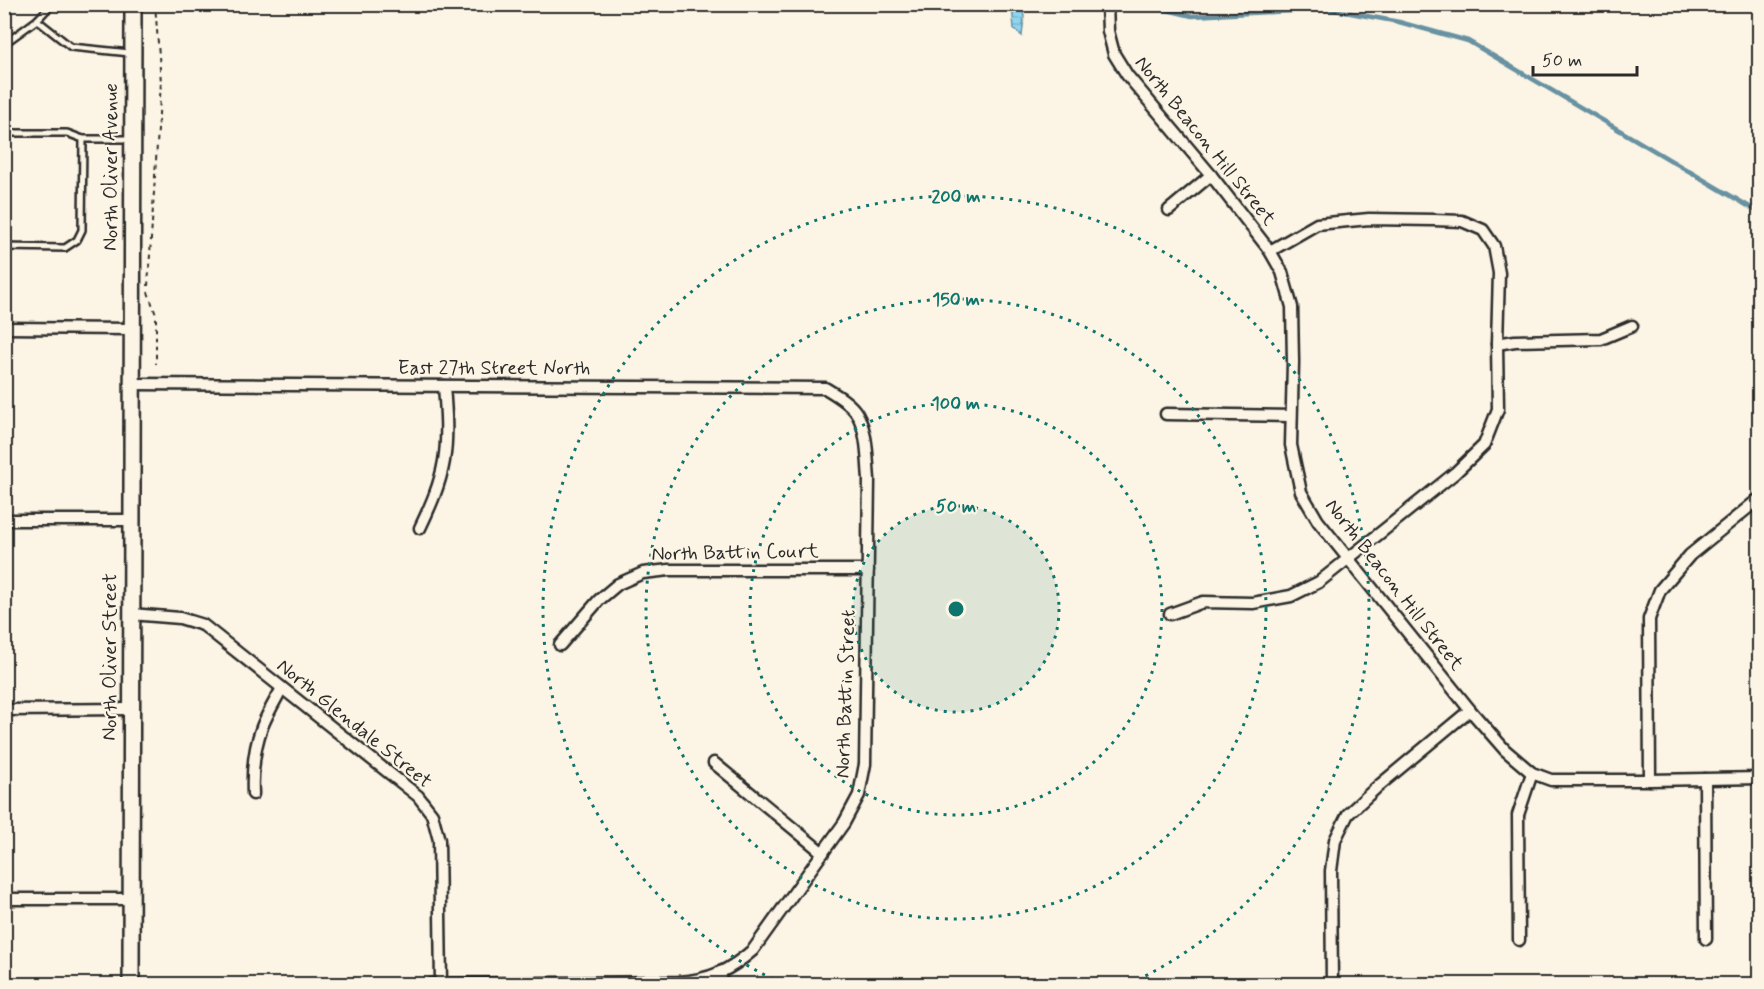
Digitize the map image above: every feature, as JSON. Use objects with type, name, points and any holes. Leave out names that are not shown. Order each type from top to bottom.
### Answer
[{"type":"main road","name":"North Oliver Avenue","points":[[132,329],[133,4]]},
{"type":"main road","name":"North Oliver Street","points":[[131,984],[132,329]]},
{"type":"street","name":"North Beacon Hill Street","points":[[1107,4],[1108,31],[1114,54],[1127,75],[1211,175],[1270,250],[1282,272],[1292,307],[1291,445],[1301,492],[1318,521],[1470,710],[1505,750],[1532,773],[1551,780],[1760,777]]},
{"type":"street","points":[[1169,210],[1211,175]]},
{"type":"street","points":[[1170,614],[1203,602],[1254,603],[1291,596],[1319,582],[1455,473],[1484,445],[1498,409],[1499,273],[1494,246],[1483,230],[1462,221],[1369,219],[1317,224],[1270,250]]},
{"type":"street","points":[[1497,344],[1515,341],[1600,339],[1632,326]]},
{"type":"street","points":[[4,328],[132,329]]},
{"type":"street","name":"East 27th Street North","points":[[132,384],[825,387],[850,406]]},
{"type":"street","points":[[420,528],[435,495],[444,461],[447,423],[444,386]]},
{"type":"street","name":"North Battin Street","points":[[432,984],[700,980],[737,964],[753,950],[844,823],[859,795],[865,764],[869,479],[866,437],[857,413],[850,406]]},
{"type":"street","points":[[1166,414],[1291,416]]},
{"type":"street","points":[[1650,780],[1649,619],[1660,590],[1689,555],[1760,498]]},
{"type":"street","points":[[4,520],[131,520]]},
{"type":"street","name":"North Battin Court","points":[[560,645],[599,600],[618,584],[643,573],[669,570],[868,570]]},
{"type":"street","name":"North Glendale Street","points":[[131,615],[180,618],[203,626],[418,796],[432,814],[439,840],[441,984]]},
{"type":"street","points":[[253,794],[254,756],[262,726],[282,688]]},
{"type":"street","points":[[4,710],[131,709]]},
{"type":"street","points":[[1332,984],[1331,871],[1335,840],[1348,814],[1470,710]]},
{"type":"street","points":[[714,763],[823,853]]},
{"type":"street","points":[[1519,940],[1518,815],[1532,773]]},
{"type":"street","points":[[1705,779],[1706,939]]},
{"type":"street","points":[[4,899],[131,899]]},
{"type":"street","points":[[720,972],[722,984]]},
{"type":"lane","points":[[4,44],[37,20],[52,4]]},
{"type":"lane","points":[[37,20],[71,47],[133,53]]},
{"type":"lane","points":[[4,133],[67,133],[83,140],[133,139]]},
{"type":"lane","points":[[4,248],[65,248],[76,240],[82,230],[83,140]]},
{"type":"path","points":[[155,4],[161,82],[148,291],[156,315],[156,364]]},
{"type":"water","points":[[1012,5],[1022,5],[1024,17],[1022,36],[1014,29]]},
{"type":"waterway","points":[[1142,4],[1192,16],[1329,9],[1399,22],[1468,41],[1760,213]]}]
